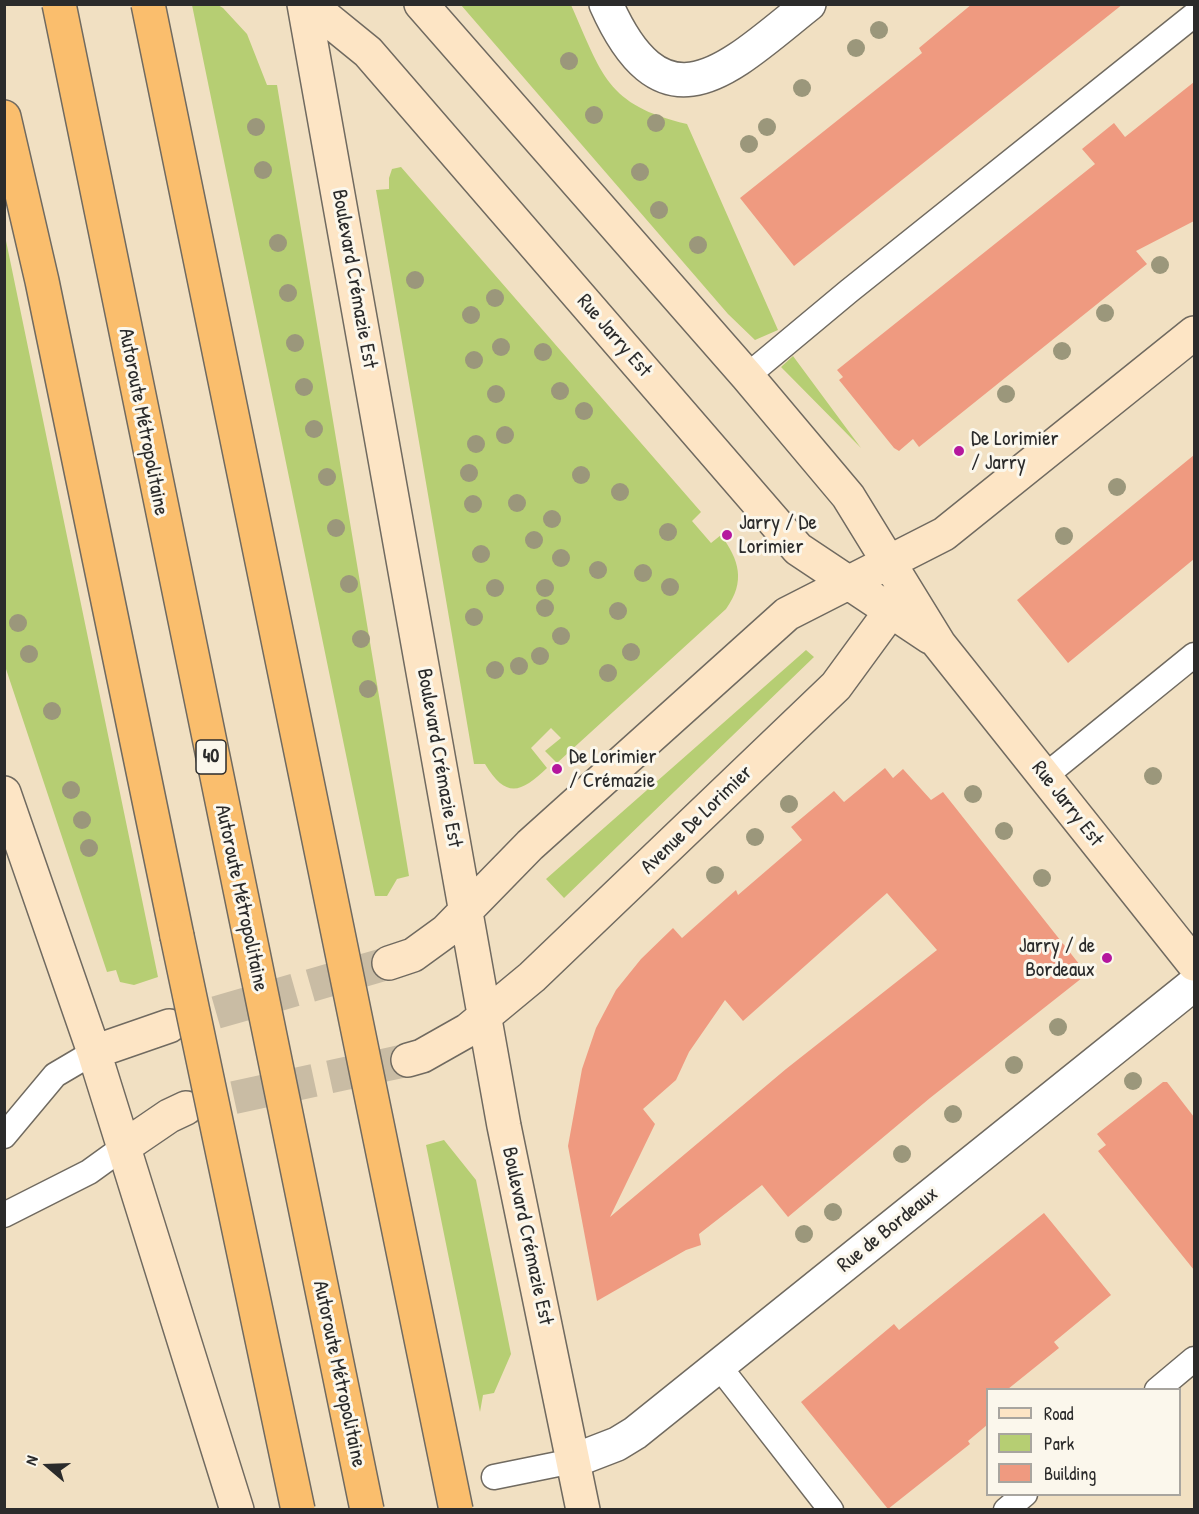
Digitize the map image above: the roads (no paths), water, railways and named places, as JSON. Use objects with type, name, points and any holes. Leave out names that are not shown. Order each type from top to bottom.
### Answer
[{"type":"highway","name":"Autoroute Métropolitaine","points":[[59,4],[367,1509]]},
{"type":"highway","points":[[148,4],[456,1509]]},
{"type":"highway","points":[[4,117],[44,292],[298,1509]]},
{"type":"main road","name":"Rue Jarry Est","points":[[307,4],[368,52],[790,541],[798,549],[849,582],[899,600]]},
{"type":"main road","name":"Boulevard Crémazie Est","points":[[307,4],[504,1126],[583,1509]]},
{"type":"main road","name":"Rue Jarry Est","points":[[421,4],[747,376],[848,496],[888,562],[899,600],[939,644],[1194,964]]},
{"type":"main road","name":"Avenue De Lorimier","points":[[389,963],[413,955],[429,945],[465,912],[530,845],[787,614],[944,534],[1194,333]]},
{"type":"main road","name":"Avenue De Lorimier","points":[[408,1060],[443,1046],[486,1016],[532,977],[836,686],[944,534]]},
{"type":"main road","points":[[4,793],[125,1146],[237,1509]]},
{"type":"main road","points":[[94,1052],[169,1026]]},
{"type":"main road","points":[[125,1146],[169,1116],[186,1108]]},
{"type":"street","points":[[606,4],[619,33],[638,58],[665,76],[686,82],[710,76],[732,66],[810,4]]},
{"type":"street","name":"Rue de Bordeaux","points":[[573,1461],[617,1444],[1194,984]]},
{"type":"lane","points":[[747,376],[840,298],[1194,15]]},
{"type":"lane","points":[[1045,776],[1194,656]]},
{"type":"lane","points":[[4,1136],[55,1075],[94,1052]]},
{"type":"lane","points":[[4,1215],[66,1186],[125,1146]]},
{"type":"lane","points":[[1158,1388],[1194,1359]]},
{"type":"lane","points":[[718,1365],[831,1509]]},
{"type":"lane","points":[[494,1478],[573,1461]]},
{"type":"lane","points":[[1006,1509],[1022,1496]]},
{"type":"tunnel","points":[[169,1026],[389,963]]},
{"type":"tunnel","points":[[186,1108],[408,1060]]},
{"type":"place","name":"De Lorimier / Jarry","points":[[959,451]]},
{"type":"place","name":"Jarry / De Lorimier","points":[[727,535]]},
{"type":"place","name":"De Lorimier / Crémazie","points":[[557,769]]},
{"type":"place","name":"Jarry / de Bordeaux","points":[[1107,958]]}]
